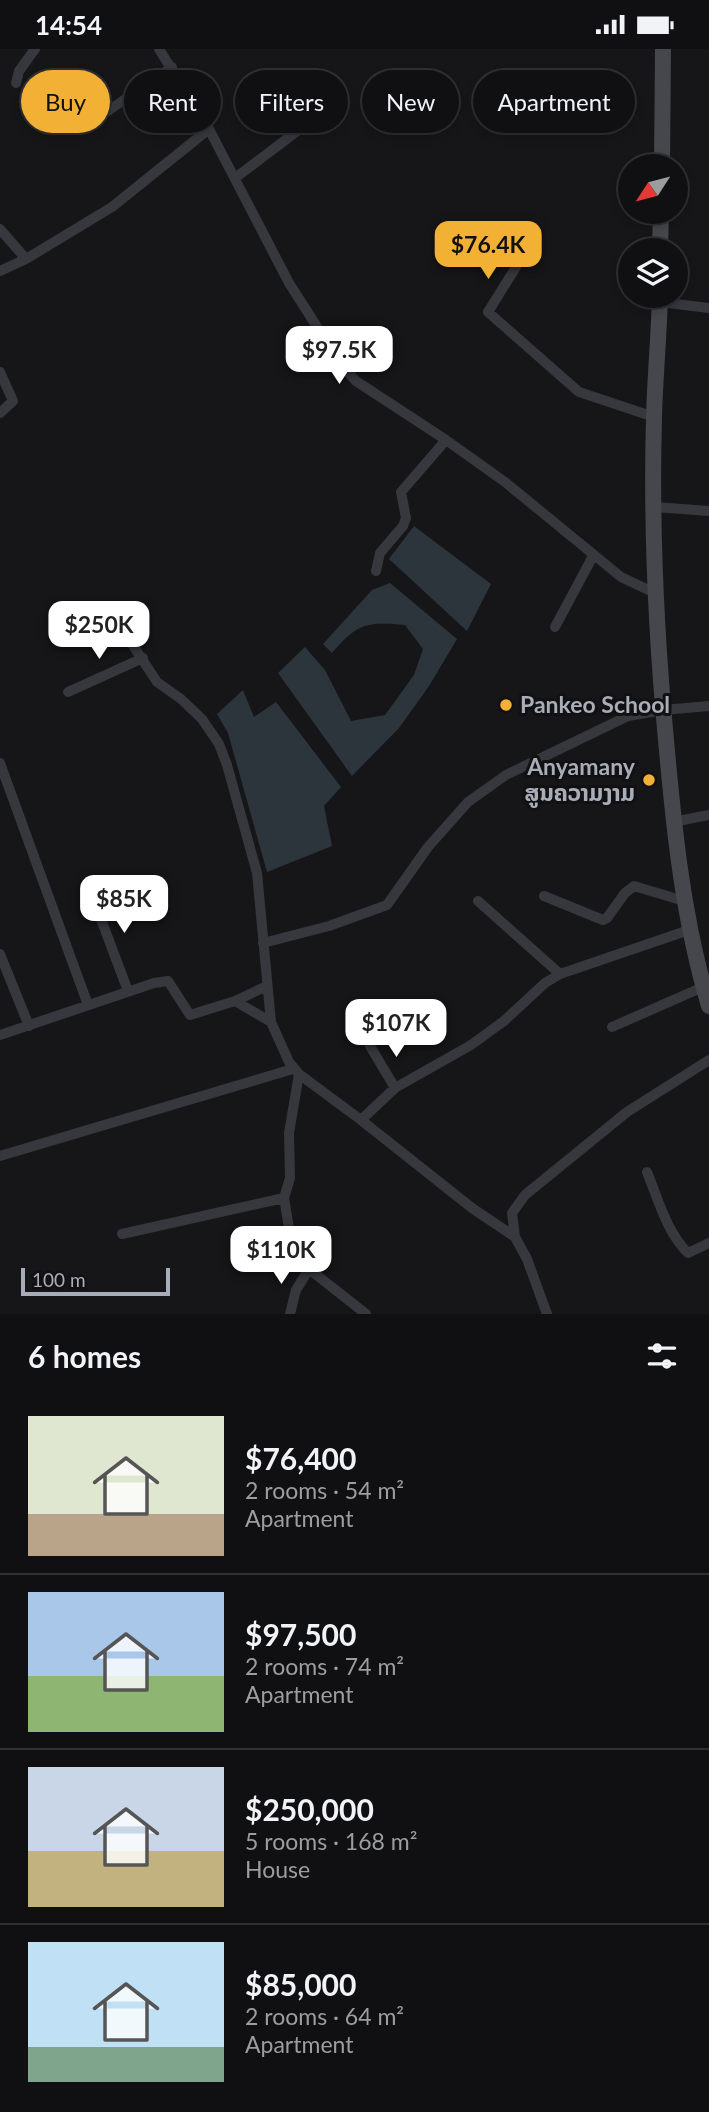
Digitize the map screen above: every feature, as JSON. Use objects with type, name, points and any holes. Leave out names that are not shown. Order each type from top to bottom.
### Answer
[{"type":"main road","points":[[662,154],[663,49]]},
{"type":"main road","points":[[660,308],[654,417],[655,593],[663,709],[673,822],[684,901],[689,930],[703,962],[704,987],[709,1006]]},
{"type":"street","points":[[16,83],[19,71],[35,49]]},
{"type":"street","points":[[159,49],[174,70]]},
{"type":"street","points":[[110,110],[172,67]]},
{"type":"street","points":[[0,271],[26,259],[111,207],[204,133]]},
{"type":"street","points":[[211,133],[289,283],[342,366],[356,381],[505,482],[621,577],[655,593]]},
{"type":"street","points":[[235,178],[295,133]]},
{"type":"street","points":[[0,229],[26,259]]},
{"type":"street","points":[[516,267],[488,312],[579,392],[654,417]]},
{"type":"street","points":[[688,304],[709,308]]},
{"type":"street","points":[[0,372],[13,401],[0,413]]},
{"type":"street","points":[[376,571],[380,553],[403,526],[406,518],[401,492],[446,440]]},
{"type":"street","points":[[655,507],[709,511]]},
{"type":"street","points":[[555,627],[593,556]]},
{"type":"street","points":[[109,609],[157,682],[181,699],[202,719],[219,744],[257,873],[271,1022],[281,1048],[296,1072],[472,1208],[515,1237]]},
{"type":"street","points":[[68,692],[143,658]]},
{"type":"street","points":[[263,943],[329,926],[387,905],[428,847],[468,802],[506,775],[628,716],[663,709],[709,706]]},
{"type":"street","points":[[0,763],[88,1005]]},
{"type":"street","points":[[673,822],[709,815]]},
{"type":"street","points":[[544,896],[603,920],[628,888],[634,886],[684,901]]},
{"type":"street","points":[[90,890],[128,992]]},
{"type":"street","points":[[478,901],[560,974]]},
{"type":"street","points":[[361,1120],[395,1088],[471,1045],[504,1021],[545,983],[560,974],[689,930]]},
{"type":"street","points":[[0,954],[29,1026]]},
{"type":"street","points":[[0,1035],[168,981],[190,1015],[235,1001],[267,986]]},
{"type":"street","points":[[612,1027],[704,987]]},
{"type":"street","points":[[235,1001],[271,1022]]},
{"type":"street","points":[[370,1046],[395,1088]]},
{"type":"street","points":[[546,1313],[527,1259],[515,1237],[512,1213],[525,1195],[627,1112],[709,1060]]},
{"type":"street","points":[[0,1156],[296,1072]]},
{"type":"street","points":[[296,1072],[289,1133],[290,1178],[284,1198],[289,1228],[309,1269],[366,1314]]},
{"type":"street","points":[[647,1172],[682,1248],[688,1253],[709,1243]]},
{"type":"street","points":[[122,1234],[284,1198]]},
{"type":"street","points":[[290,1314],[296,1290],[309,1269]]},
{"type":"shaded area","points":[[414,526],[491,584],[467,631],[389,559]]},
{"type":"shaded area","points":[[390,583],[457,639],[429,686],[399,728],[352,776],[278,673],[305,647],[325,670],[351,721],[385,715],[414,675],[423,649],[405,625],[381,624],[356,630],[332,653],[323,644],[372,590]]},
{"type":"shaded area","points":[[243,690],[254,717],[276,702],[341,787],[324,806],[332,846],[267,872],[228,733],[217,714]]},
{"type":"place","name":"Pankeo School","points":[[506,705]]},
{"type":"place","name":"Anyamany ສູນຄວາມງາມ","points":[[649,780]]}]
